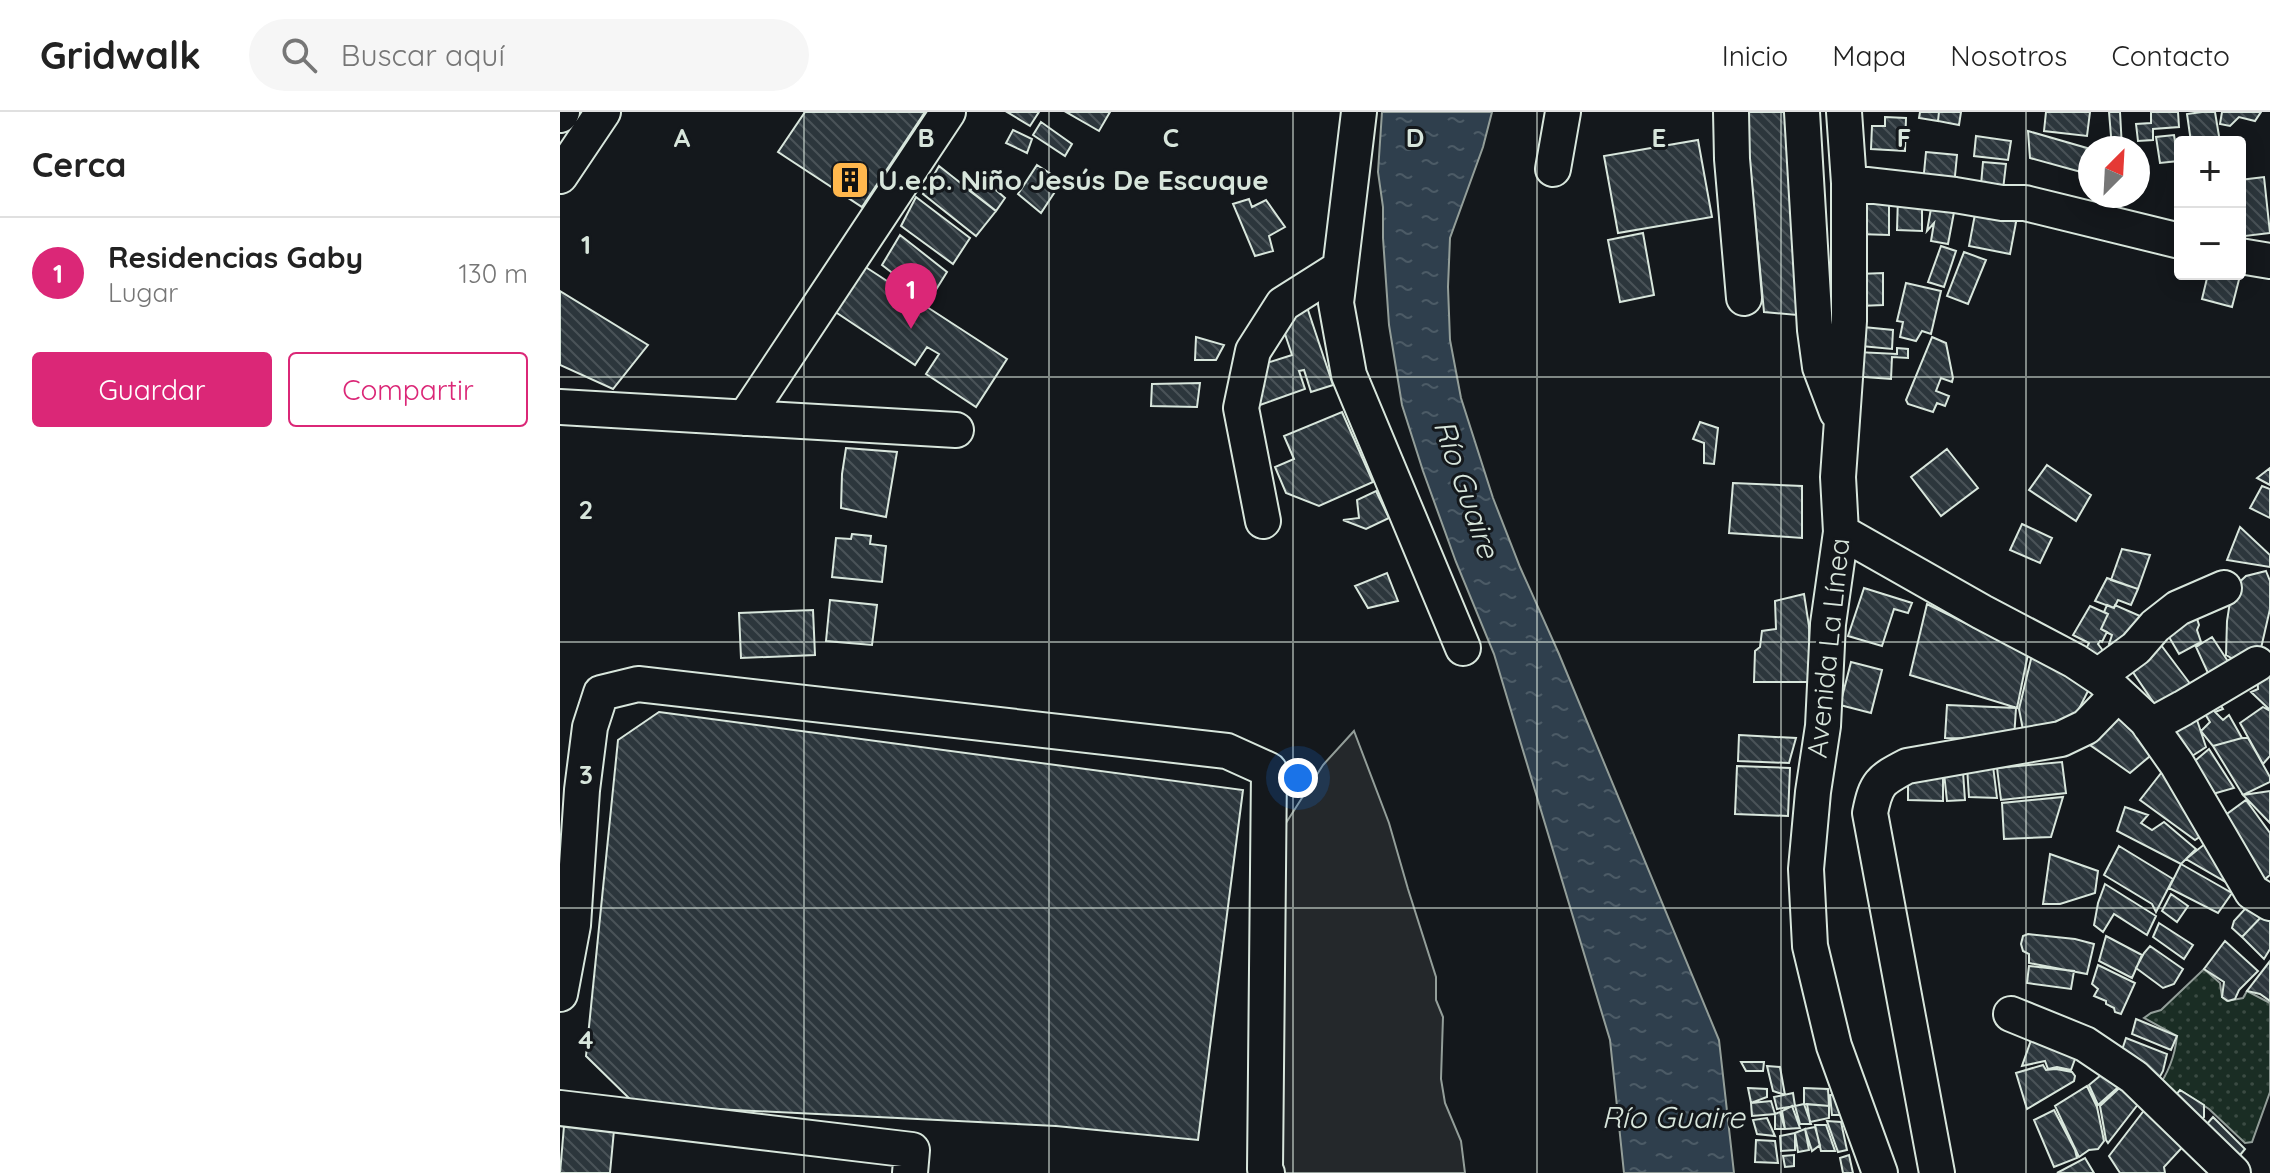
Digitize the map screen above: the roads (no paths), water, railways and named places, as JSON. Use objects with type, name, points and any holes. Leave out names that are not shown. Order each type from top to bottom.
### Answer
[{"type":"street","points":[[560,176],[603,112]]},
{"type":"street","points":[[745,418],[948,112]]},
{"type":"street","points":[[1359,112],[1336,303],[1349,375],[1463,648]]},
{"type":"street","points":[[1553,169],[1563,112]]},
{"type":"street","points":[[1731,112],[1744,298]]},
{"type":"street","points":[[1802,112],[1815,330],[1820,367],[1841,423]]},
{"type":"street","name":"Avenida La Línea","points":[[1844,112],[1849,183],[1849,321],[1838,477],[1841,532],[1828,624],[1823,726],[1806,869],[1810,946],[1834,1046],[1880,1173]]},
{"type":"street","points":[[1849,183],[2025,203],[2174,240]]},
{"type":"street","points":[[2246,257],[2270,261]]},
{"type":"street","points":[[1263,521],[1241,408],[1253,351],[1283,304],[1340,268]]},
{"type":"street","points":[[560,407],[956,430]]},
{"type":"street","points":[[1841,532],[2075,661],[2108,685],[2150,726],[2177,764],[2252,892],[2270,903]]},
{"type":"street","points":[[1937,1173],[1870,813],[1875,789],[1888,775],[1907,766],[2061,739],[2086,727],[2108,685],[2155,626],[2178,608],[2224,588]]},
{"type":"street","points":[[2150,726],[2257,664]]},
{"type":"street","points":[[560,994],[573,925],[582,790],[590,727],[601,693],[638,684],[1227,751],[1269,770],[1267,1173]]},
{"type":"street","points":[[2011,1014],[2085,1044],[2134,1077],[2233,1173]]},
{"type":"street","points":[[560,1108],[912,1150],[910,1173]]},
{"type":"water","name":"Río Guaire","points":[[1382,112],[1492,112],[1483,147],[1450,238],[1450,340],[1461,398],[1493,498],[1520,567],[1719,1040],[1734,1173],[1624,1173],[1610,1040],[1494,654],[1456,562],[1402,405],[1389,325],[1383,207],[1378,172]]},
{"type":"place","name":"U.e.p. Niño Jesús De Escuque","points":[[850,180]]},
{"type":"place","name":"Residencias Gaby","points":[[911,329]]}]
